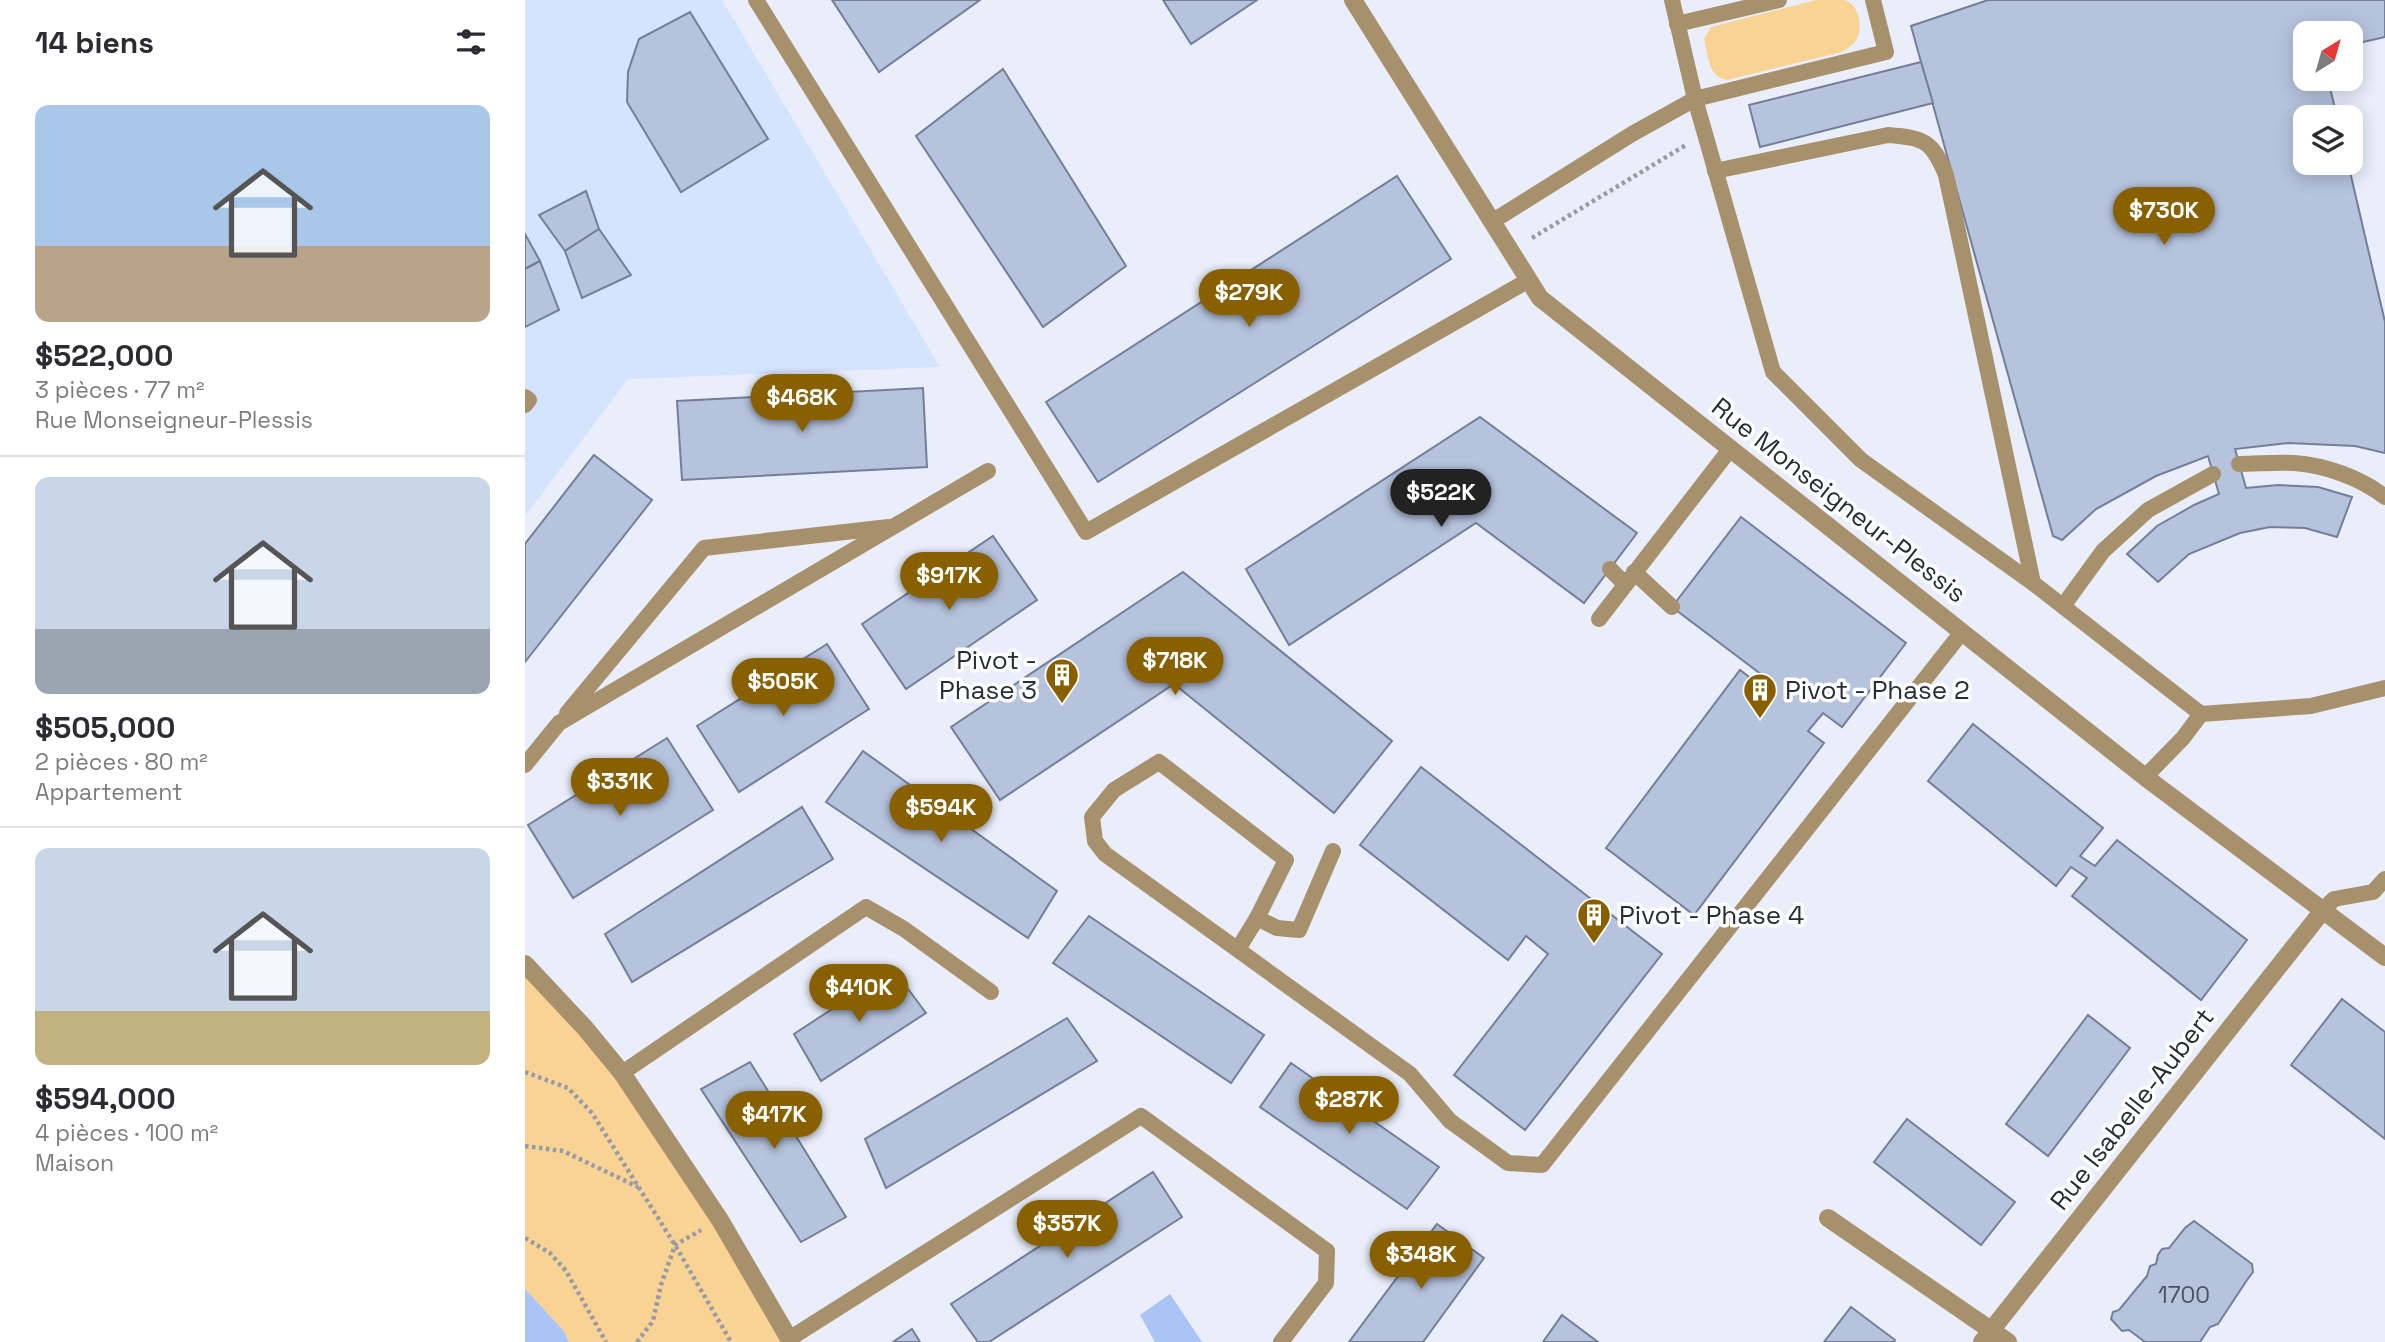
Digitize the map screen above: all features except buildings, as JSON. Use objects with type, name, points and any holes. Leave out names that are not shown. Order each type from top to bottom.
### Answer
[{"type":"street","name":"Rue Monseigneur-Plessis","points":[[1353,0],[1539,298],[2145,777],[2385,957]]},
{"type":"street","name":"Rue Isabelle-Aubert","points":[[1986,1337],[2324,909]]},
{"type":"street","points":[[525,964],[585,1028],[622,1073],[720,1220],[790,1340]]},
{"type":"street","points":[[1828,1218],[1986,1337],[2008,1342]]},
{"type":"lane","points":[[756,0],[1086,532],[1529,279]]},
{"type":"lane","points":[[1672,0],[1695,99],[1773,372],[1861,460],[2033,583],[2201,714],[2311,705],[2385,688]]},
{"type":"lane","points":[[1677,24],[1779,0]]},
{"type":"lane","points":[[1493,221],[1632,134],[1695,99],[1887,51],[1873,0]]},
{"type":"lane","points":[[1715,172],[1888,135],[1914,137],[1936,151],[1946,175],[2033,583]]},
{"type":"lane","points":[[525,397],[530,400],[525,405]]},
{"type":"lane","points":[[1599,619],[1731,448]]},
{"type":"lane","points":[[2239,464],[2295,463],[2340,473],[2374,488],[2385,497]]},
{"type":"lane","points":[[559,723],[988,471]]},
{"type":"lane","points":[[2063,606],[2102,551],[2148,510],[2213,474]]},
{"type":"lane","points":[[525,765],[704,548],[894,526]]},
{"type":"lane","points":[[1610,569],[1630,578],[1672,607]]},
{"type":"lane","points":[[1238,949],[1286,860],[1159,762],[1114,790],[1092,817],[1095,841],[1105,854],[1410,1074],[1450,1121],[1498,1156],[1508,1163],[1542,1165],[1962,632]]},
{"type":"lane","points":[[2145,777],[2183,738],[2201,714]]},
{"type":"lane","points":[[1257,918],[1277,928],[1299,930],[1333,851]]},
{"type":"lane","points":[[2324,909],[2334,899],[2373,892],[2385,879]]},
{"type":"lane","points":[[622,1073],[866,907],[904,929],[991,992]]},
{"type":"lane","points":[[790,1340],[1141,1116],[1327,1251],[1325,1283],[1281,1342]]},
{"type":"path","points":[[1511,251],[1705,133]]},
{"type":"path","points":[[525,1072],[569,1088],[592,1113],[675,1245],[730,1342]]},
{"type":"path","points":[[525,1146],[563,1151],[639,1187]]},
{"type":"path","points":[[525,1238],[550,1253],[566,1271],[606,1342]]},
{"type":"path","points":[[637,1342],[653,1321],[661,1285],[675,1245]]},
{"type":"shaded area","points":[[525,0],[722,0],[940,367],[628,379],[525,516]]},
{"type":"shaded area","points":[[1816,0],[1844,0],[1854,7],[1860,24],[1858,37],[1851,46],[1842,52],[1727,80],[1712,70],[1704,39],[1711,27]]},
{"type":"shaded area","points":[[525,964],[585,1028],[791,1342],[569,1342],[563,1330],[525,1289]]},
{"type":"water","points":[[525,1289],[563,1330],[569,1342],[525,1342]]},
{"type":"water","points":[[1170,1294],[1202,1342],[1155,1342],[1140,1315]]},
{"type":"place","name":"Pivot - Phase 3","points":[[1062,705]]},
{"type":"place","name":"Pivot - Phase 2","points":[[1760,720]]},
{"type":"place","name":"Pivot - Phase 4","points":[[1594,945]]}]
